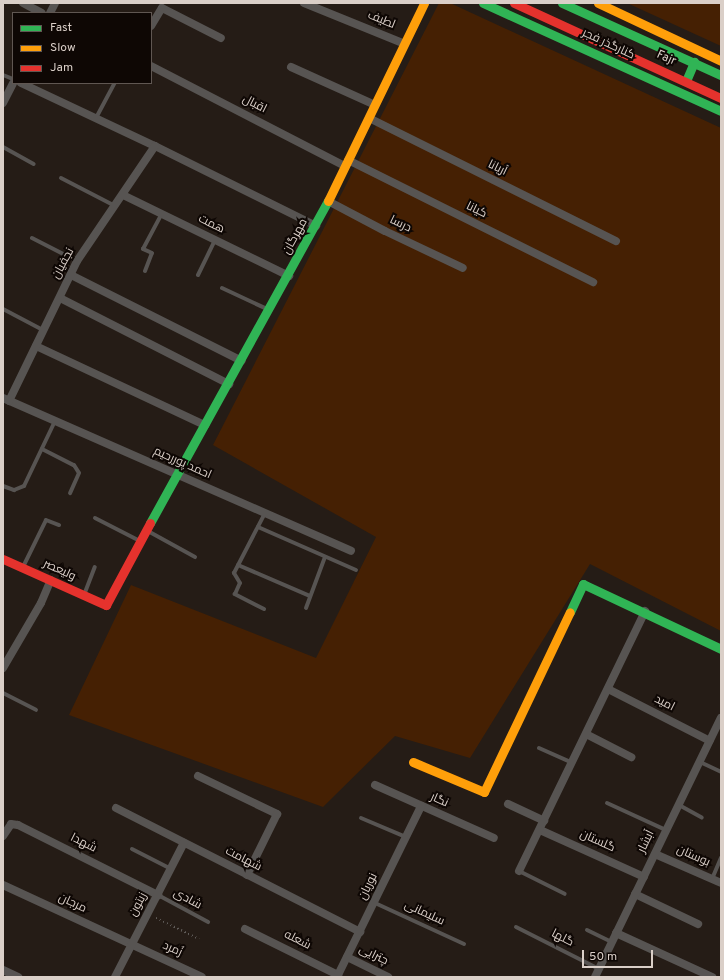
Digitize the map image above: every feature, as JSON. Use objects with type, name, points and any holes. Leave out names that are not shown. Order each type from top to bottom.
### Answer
[{"type":"street","points":[[23,3],[40,12]]},
{"type":"street","points":[[50,12],[55,3]]},
{"type":"street","name":"لطیف","points":[[304,3],[405,44]]},
{"type":"street","name":"مهرگان","points":[[106,605],[176,474],[242,361],[316,226],[424,3]]},
{"type":"street","name":"کنارگذر فجر","points":[[483,3],[507,12],[721,110]]},
{"type":"street","name":"Fajr","points":[[514,3],[721,97]]},
{"type":"street","points":[[598,3],[721,61]]},
{"type":"street","name":"Fajr","points":[[564,4],[721,75]]},
{"type":"street","points":[[152,24],[162,8],[221,38]]},
{"type":"street","points":[[507,12],[527,9]]},
{"type":"street","points":[[686,81],[694,62]]},
{"type":"street","name":"اقبال","points":[[152,66],[347,163]]},
{"type":"street","points":[[291,67],[375,105]]},
{"type":"street","points":[[3,103],[12,84]]},
{"type":"street","points":[[23,84],[155,146],[316,226]]},
{"type":"street","name":"آریانا","points":[[369,118],[616,241]]},
{"type":"street","name":"نجفیان","points":[[6,400],[36,346],[77,261],[116,206],[155,146]]},
{"type":"street","name":"کیانا","points":[[347,163],[593,282]]},
{"type":"street","name":"همت","points":[[123,195],[288,276]]},
{"type":"street","name":"درسا","points":[[328,200],[385,231],[463,268]]},
{"type":"street","points":[[71,275],[242,361]]},
{"type":"street","points":[[60,298],[229,384]]},
{"type":"street","points":[[36,346],[205,425]]},
{"type":"street","name":"احمد پوررحیم","points":[[6,400],[351,551]]},
{"type":"street","name":"ولیعصر","points":[[3,559],[106,605]]},
{"type":"street","points":[[3,668],[6,652],[41,603],[51,580]]},
{"type":"street","points":[[413,762],[484,792],[583,584],[645,611],[721,649]]},
{"type":"street","points":[[520,871],[645,611]]},
{"type":"street","name":"امید","points":[[608,689],[710,741]]},
{"type":"street","name":"آبشار","points":[[597,973],[721,718]]},
{"type":"street","points":[[586,734],[631,757]]},
{"type":"street","points":[[198,776],[277,814],[247,875]]},
{"type":"street","name":"نگار","points":[[375,785],[494,838]]},
{"type":"street","points":[[508,804],[544,821]]},
{"type":"street","name":"نوریان","points":[[337,976],[375,903],[421,806]]},
{"type":"street","name":"شهامت","points":[[116,808],[360,932]]},
{"type":"street","name":"شهدا","points":[[3,836],[11,824],[18,825],[158,895]]},
{"type":"street","name":"گلستان","points":[[540,830],[644,877]]},
{"type":"street","name":"زیتون","points":[[115,977],[184,843]]},
{"type":"street","name":"بوستان","points":[[655,854],[721,883]]},
{"type":"street","name":"مرجان","points":[[3,885],[132,945]]},
{"type":"street","points":[[635,894],[698,924]]},
{"type":"street","name":"شعله","points":[[245,929],[337,976]]},
{"type":"street","points":[[616,933],[712,977]]},
{"type":"street","name":"زُمرد","points":[[132,945],[202,977]]},
{"type":"street","name":"چترایی","points":[[347,957],[388,977]]},
{"type":"street","points":[[3,970],[18,977]]},
{"type":"lane","points":[[3,75],[12,80]]},
{"type":"lane","points":[[96,118],[114,84]]},
{"type":"lane","points":[[3,147],[34,164]]},
{"type":"lane","points":[[61,178],[116,206]]},
{"type":"lane","points":[[145,271],[152,254],[143,249],[162,214]]},
{"type":"lane","points":[[32,238],[77,261]]},
{"type":"lane","points":[[198,275],[215,240]]},
{"type":"lane","points":[[222,288],[270,310]]},
{"type":"lane","points":[[3,309],[44,330]]},
{"type":"lane","points":[[3,486],[14,490],[24,486],[55,421]]},
{"type":"lane","points":[[42,449],[74,465],[79,473],[70,493]]},
{"type":"lane","points":[[264,609],[235,594],[240,583],[234,573],[265,513]]},
{"type":"lane","points":[[95,518],[140,541]]},
{"type":"lane","points":[[23,568],[46,520],[59,525]]},
{"type":"lane","points":[[258,526],[356,570]]},
{"type":"lane","points":[[146,530],[195,557]]},
{"type":"lane","points":[[306,608],[326,557]]},
{"type":"lane","points":[[238,565],[310,596]]},
{"type":"lane","points":[[84,596],[95,567]]},
{"type":"lane","points":[[3,693],[36,710]]},
{"type":"lane","points":[[539,748],[572,763]]},
{"type":"lane","points":[[700,762],[721,772]]},
{"type":"lane","points":[[607,803],[666,830]]},
{"type":"lane","points":[[679,805],[702,818]]},
{"type":"lane","points":[[361,818],[406,838]]},
{"type":"lane","points":[[132,849],[171,869]]},
{"type":"lane","points":[[712,879],[721,858]]},
{"type":"lane","points":[[520,871],[566,894]]},
{"type":"lane","name":"شادی","points":[[158,895],[208,922]]},
{"type":"lane","name":"سلیمانی","points":[[375,903],[464,944]]},
{"type":"lane","name":"گلها","points":[[516,927],[597,973]]},
{"type":"lane","points":[[587,930],[612,942]]},
{"type":"path","points":[[148,914],[199,939]]},
{"type":"shaded area","points":[[439,3],[450,3],[721,128],[721,631],[590,564],[470,758],[395,736],[323,807],[69,715],[131,585],[316,658],[376,537],[213,445]]},
{"type":"shaded area","points":[[627,3],[721,3],[721,46]]},
{"type":"traffic: fast","points":[[483,3],[721,111]]},
{"type":"traffic: fast","points":[[562,3],[721,75]]},
{"type":"traffic: fast","points":[[686,81],[694,62]]},
{"type":"traffic: fast","points":[[150,523],[328,201]]},
{"type":"traffic: fast","points":[[570,612],[583,584],[721,649]]},
{"type":"traffic: slow","points":[[328,201],[424,3]]},
{"type":"traffic: slow","points":[[598,3],[721,61]]},
{"type":"traffic: slow","points":[[413,762],[484,792],[570,612]]},
{"type":"traffic: jam","points":[[514,3],[721,98]]},
{"type":"traffic: jam","points":[[3,559],[106,605],[150,523]]}]
